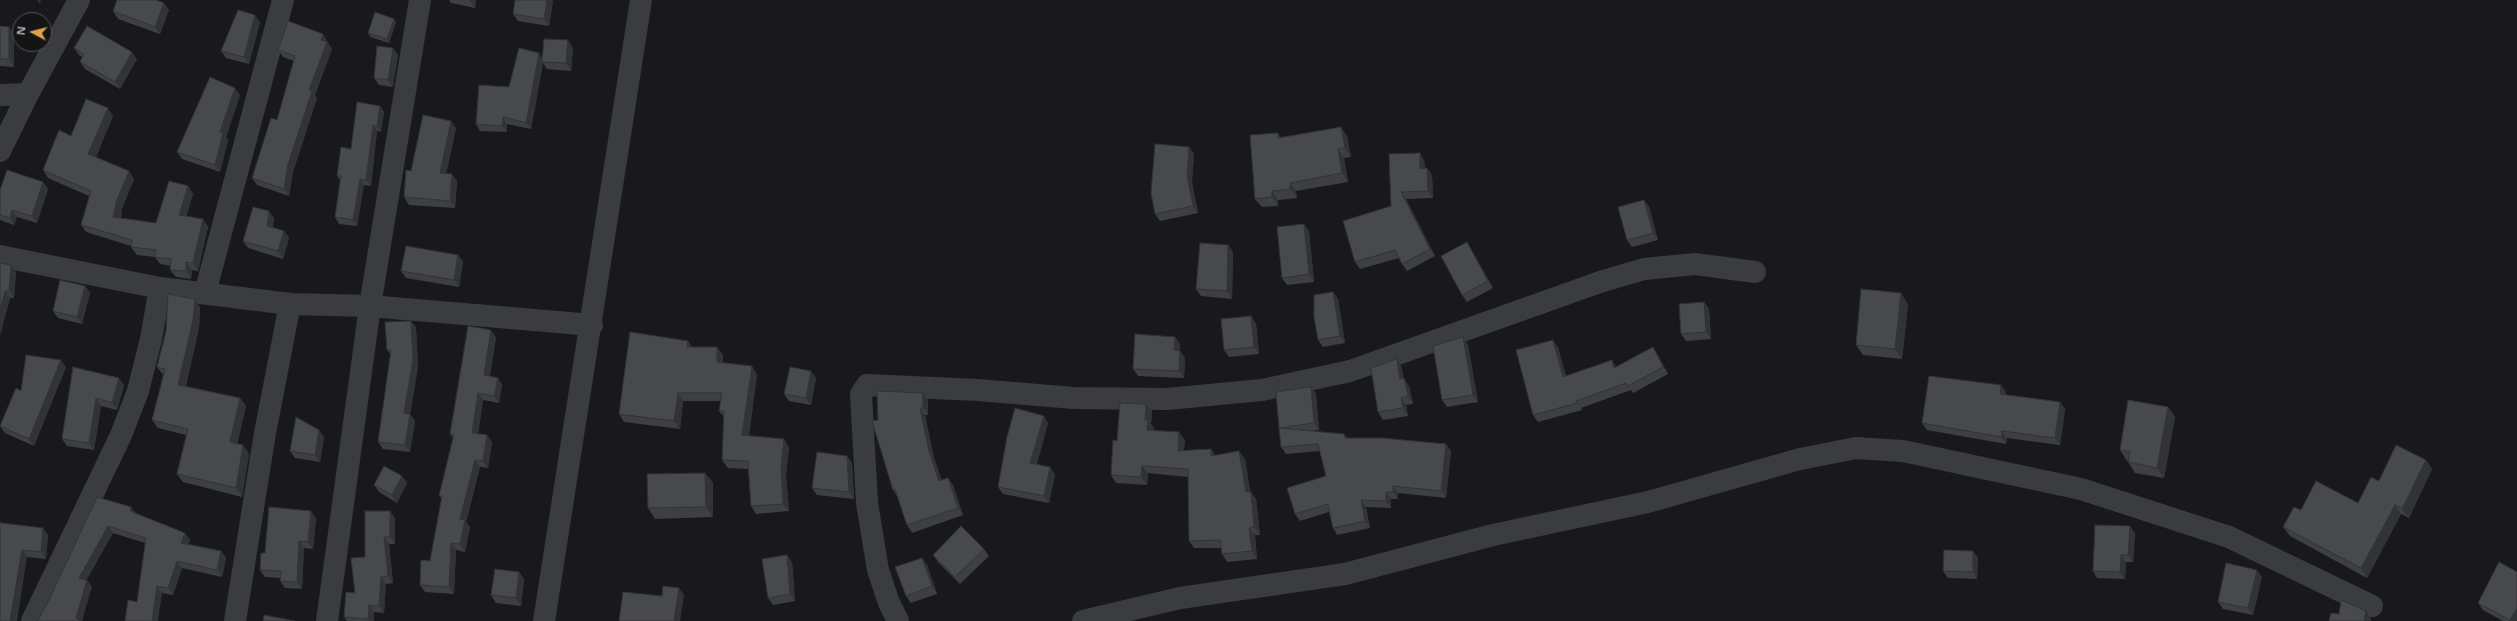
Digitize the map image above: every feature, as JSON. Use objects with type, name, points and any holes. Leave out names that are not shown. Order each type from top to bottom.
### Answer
[{"type":"street","points":[[0,151],[28,94],[79,0]]},
{"type":"street","points":[[204,293],[283,0]]},
{"type":"street","points":[[327,621],[370,306],[420,0]]},
{"type":"street","points":[[544,621],[592,325],[617,149],[641,0]]},
{"type":"street","points":[[0,95],[28,94]]},
{"type":"street","points":[[0,256],[160,288],[290,304],[370,306],[592,325]]},
{"type":"street","points":[[898,621],[889,603],[878,570],[867,503],[861,394],[867,385],[1105,399],[1167,399],[1262,390],[1350,371],[1600,282],[1644,269],[1695,264],[1755,272]]},
{"type":"street","points":[[32,621],[122,435],[136,398],[151,339],[160,288]]},
{"type":"street","points":[[235,621],[265,433],[290,304]]},
{"type":"street","points":[[1083,621],[1180,598],[1345,574],[1493,535],[1648,502],[1800,459],[1856,448],[1904,451],[2081,489],[2229,537],[2372,606]]},
{"type":"building","points":[[117,0],[156,0],[164,3],[155,27],[113,11]]},
{"type":"building","points":[[515,0],[547,0],[544,19],[513,14]]},
{"type":"building","points":[[238,10],[255,15],[244,57],[221,51]]},
{"type":"building","points":[[375,12],[394,19],[387,39],[368,33]]},
{"type":"building","points":[[288,21],[323,34],[321,40],[327,42],[309,90],[312,91],[288,164],[284,189],[252,178],[271,118],[277,120],[295,56],[278,50]]},
{"type":"building","points":[[0,26],[9,27],[9,59],[0,59]]},
{"type":"building","points":[[87,26],[132,52],[115,82],[80,62],[84,54],[74,48]]},
{"type":"building","points":[[544,39],[568,40],[566,63],[542,62]]},
{"type":"building","points":[[377,46],[393,48],[388,80],[374,78]]},
{"type":"building","points":[[519,48],[539,53],[526,123],[503,117],[502,126],[476,124],[479,85],[509,87]]},
{"type":"building","points":[[210,77],[235,88],[220,132],[223,133],[215,165],[177,152]]},
{"type":"building","points":[[86,99],[108,108],[88,154],[129,171],[115,205],[113,217],[156,223],[169,181],[188,186],[179,215],[203,219],[193,263],[186,262],[186,271],[170,270],[171,259],[155,257],[156,250],[131,247],[132,240],[81,225],[91,191],[43,170],[59,130],[71,136]]},
{"type":"building","points":[[357,102],[380,106],[377,126],[373,125],[366,180],[360,179],[353,220],[335,217],[341,176],[337,176],[341,147],[351,149]]},
{"type":"building","points":[[423,115],[451,121],[440,173],[452,174],[450,201],[404,197],[406,170],[411,171]]},
{"type":"building","points":[[1341,127],[1345,148],[1338,149],[1342,173],[1290,183],[1290,189],[1272,191],[1272,197],[1255,199],[1250,135],[1278,133],[1278,138]]},
{"type":"building","points":[[1155,144],[1189,147],[1187,175],[1193,206],[1155,214],[1151,193]]},
{"type":"building","points":[[1420,153],[1420,169],[1427,168],[1428,191],[1401,192],[1430,249],[1402,264],[1395,250],[1355,262],[1343,221],[1391,206],[1389,154]]},
{"type":"building","points":[[7,170],[43,182],[32,216],[12,210],[10,218],[0,215],[0,190]]},
{"type":"building","points":[[1644,200],[1653,233],[1627,240],[1618,207]]},
{"type":"building","points":[[253,207],[269,211],[267,226],[284,231],[278,251],[243,241]]},
{"type":"building","points":[[1304,224],[1309,274],[1282,278],[1277,227]]},
{"type":"building","points":[[1467,242],[1488,281],[1462,295],[1441,256]]},
{"type":"building","points":[[1200,243],[1228,245],[1227,291],[1196,289]]},
{"type":"building","points":[[406,246],[458,255],[454,280],[401,271]]},
{"type":"building","points":[[0,263],[11,265],[9,291],[5,291],[0,310]]},
{"type":"building","points":[[60,280],[85,286],[77,317],[53,311]]},
{"type":"building","points":[[1861,289],[1901,293],[1895,349],[1856,345]]},
{"type":"building","points":[[1333,292],[1340,336],[1318,340],[1314,317],[1314,295]]},
{"type":"building","points":[[168,294],[195,299],[193,320],[178,385],[240,398],[230,442],[243,445],[236,488],[177,474],[188,429],[152,420],[165,369],[157,367],[166,331]]},
{"type":"building","points":[[1704,302],[1706,332],[1681,334],[1679,304]]},
{"type":"building","points":[[1251,316],[1254,347],[1224,350],[1221,319]]},
{"type":"building","points":[[411,321],[413,360],[404,413],[410,414],[405,445],[378,442],[391,350],[387,350],[385,322]]},
{"type":"building","points":[[468,326],[491,330],[484,375],[498,378],[494,396],[478,393],[472,433],[487,435],[483,461],[475,460],[460,519],[465,520],[460,544],[451,543],[449,587],[420,585],[421,560],[430,561],[442,496],[439,496],[454,434],[450,434]]},
{"type":"building","points":[[630,332],[688,341],[687,347],[717,347],[717,362],[752,366],[742,435],[784,439],[781,467],[783,504],[751,506],[748,461],[722,460],[724,411],[719,411],[722,393],[678,393],[674,421],[619,414]]},
{"type":"building","points":[[1135,334],[1175,337],[1174,350],[1180,351],[1179,371],[1133,369]]},
{"type":"building","points":[[1463,337],[1473,395],[1442,400],[1433,346]]},
{"type":"building","points":[[1553,340],[1563,377],[1612,360],[1614,368],[1653,347],[1663,367],[1628,386],[1626,383],[1576,401],[1577,403],[1533,415],[1516,350]]},
{"type":"building","points":[[26,355],[61,360],[29,439],[0,426],[16,388],[21,391]]},
{"type":"building","points":[[1397,359],[1400,379],[1404,378],[1408,396],[1401,398],[1403,408],[1378,412],[1371,368]]},
{"type":"building","points":[[73,367],[119,378],[112,403],[96,398],[89,443],[62,439]]},
{"type":"building","points":[[790,367],[811,371],[806,398],[784,394]]},
{"type":"building","points":[[1929,376],[2001,385],[2000,394],[2060,402],[2055,438],[2002,431],[2001,437],[1922,423]]},
{"type":"building","points":[[1311,387],[1314,423],[1279,428],[1276,392]]},
{"type":"building","points":[[877,391],[923,393],[923,408],[920,408],[929,451],[939,481],[948,478],[958,508],[907,525],[895,489],[893,490],[872,421],[878,420]]},
{"type":"building","points":[[2128,400],[2168,407],[2157,468],[2128,462],[2130,452],[2120,450]]},
{"type":"building","points":[[1120,403],[1146,404],[1145,420],[1148,420],[1147,430],[1179,432],[1178,451],[1211,449],[1211,456],[1239,451],[1246,492],[1251,492],[1254,527],[1249,528],[1252,551],[1222,554],[1220,540],[1189,541],[1188,469],[1142,466],[1141,477],[1111,475],[1113,440],[1117,441]]},
{"type":"building","points":[[1015,408],[1044,416],[1030,463],[1050,467],[1044,496],[998,487],[1007,437]]},
{"type":"building","points":[[296,417],[319,430],[315,455],[290,451]]},
{"type":"building","points":[[1279,428],[1344,434],[1345,438],[1382,438],[1446,444],[1441,491],[1393,486],[1393,492],[1386,492],[1386,501],[1361,500],[1365,521],[1333,528],[1328,504],[1295,514],[1287,488],[1326,476],[1318,444],[1281,447]]},
{"type":"building","points":[[2396,445],[2426,460],[2402,509],[2395,505],[2361,568],[2283,527],[2294,507],[2301,510],[2316,481],[2358,503],[2371,477],[2379,481]]},
{"type":"building","points":[[817,452],[847,456],[849,492],[812,488]]},
{"type":"building","points":[[384,466],[402,476],[392,495],[374,485]]},
{"type":"building","points":[[705,473],[706,507],[648,508],[647,474]]},
{"type":"building","points":[[97,497],[131,507],[130,511],[185,533],[181,543],[221,551],[217,570],[177,561],[168,588],[157,586],[152,621],[125,621],[128,600],[137,602],[146,538],[108,526],[79,578],[87,580],[76,618],[82,621],[36,621],[47,604]]},
{"type":"building","points":[[269,507],[311,511],[308,542],[299,541],[297,582],[280,581],[281,571],[260,570],[261,553],[265,553]]},
{"type":"building","points":[[365,511],[390,511],[390,537],[384,537],[388,576],[381,577],[379,606],[369,605],[368,619],[344,617],[346,592],[355,593],[351,558],[365,557]]},
{"type":"building","points":[[0,522],[43,528],[41,552],[22,550],[10,621],[0,621]]},
{"type":"building","points":[[2095,525],[2130,526],[2128,555],[2121,555],[2120,572],[2093,571]]},
{"type":"building","points":[[961,526],[984,549],[955,577],[933,555]]},
{"type":"building","points":[[1944,550],[1973,551],[1973,572],[1943,571]]},
{"type":"building","points":[[787,555],[790,594],[768,598],[762,559]]},
{"type":"building","points":[[922,558],[932,586],[906,596],[895,567]]},
{"type":"building","points":[[2499,562],[2517,572],[2517,608],[2510,620],[2478,603]]},
{"type":"building","points":[[2226,563],[2257,570],[2248,608],[2218,602]]},
{"type":"building","points":[[495,569],[519,572],[516,598],[491,595]]},
{"type":"building","points":[[663,586],[679,588],[674,621],[619,621],[623,592],[662,596]]},
{"type":"building","points":[[2341,600],[2366,611],[2364,621],[2329,621],[2331,613],[2339,614]]},
{"type":"building","points":[[264,615],[295,621],[263,621]]}]
